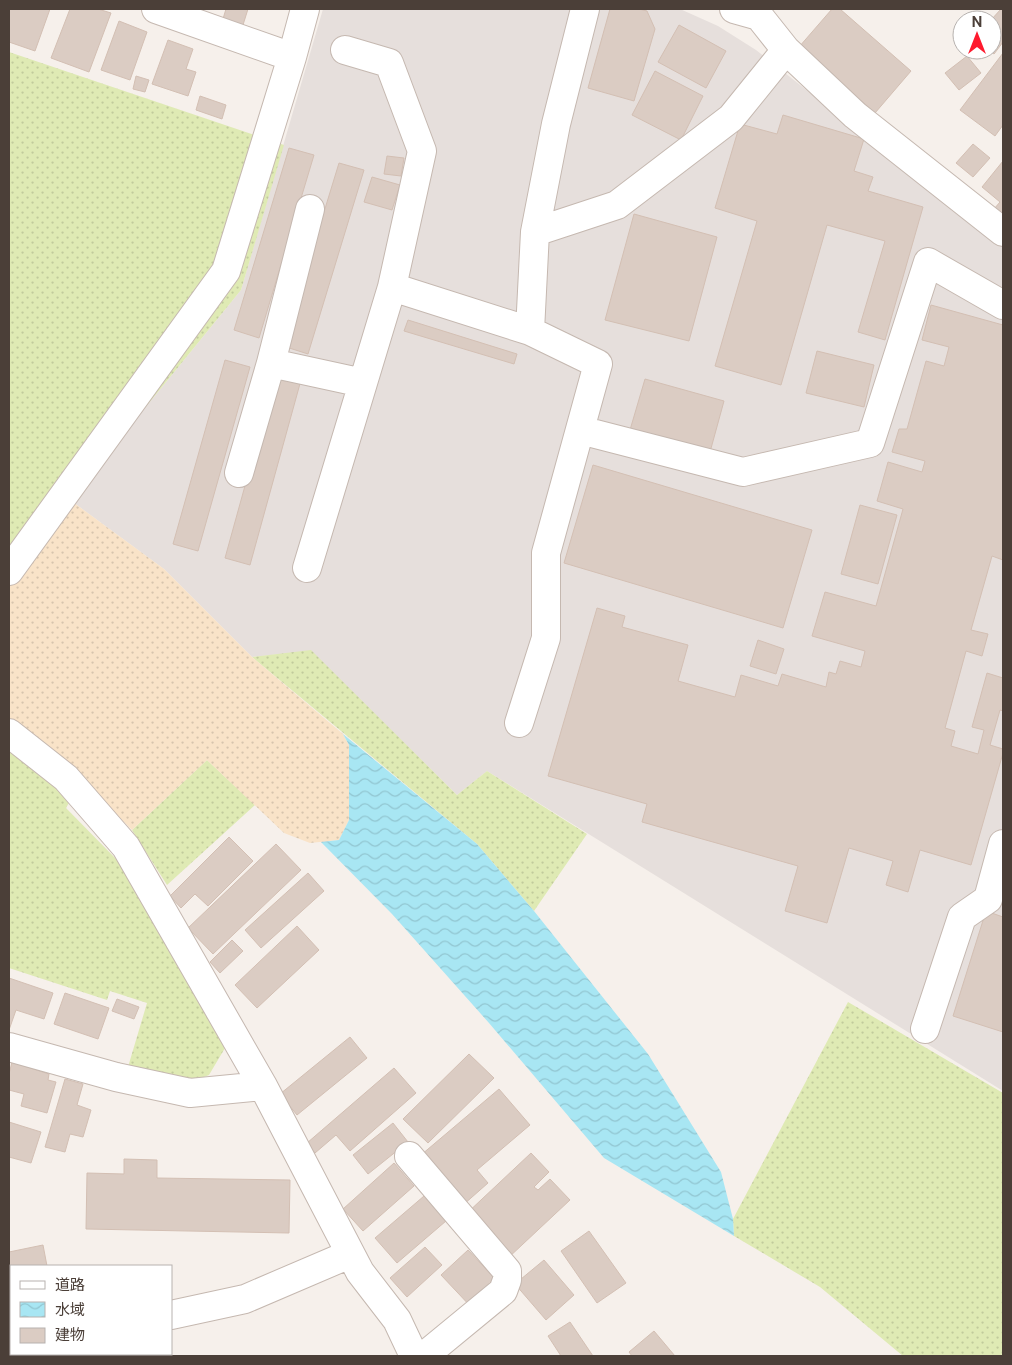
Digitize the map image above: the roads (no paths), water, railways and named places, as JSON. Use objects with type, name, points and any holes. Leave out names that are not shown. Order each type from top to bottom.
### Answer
[{"type":"street","points":[[156,9],[292,57]]},
{"type":"street","points":[[9,571],[226,271],[305,9]]},
{"type":"street","points":[[530,331],[535,232],[556,124],[585,9]]},
{"type":"street","points":[[752,11],[786,50],[855,115],[1003,232]]},
{"type":"street","points":[[307,568],[392,287],[422,151],[389,63],[345,50]]},
{"type":"street","points":[[535,232],[617,205],[731,118],[786,50]]},
{"type":"street","points":[[239,473],[271,363],[310,209]]},
{"type":"street","points":[[580,430],[743,472],[870,443],[928,262],[1003,304]]},
{"type":"street","points":[[392,287],[530,331],[598,364],[546,554],[546,638],[519,723]]},
{"type":"street","points":[[271,363],[363,383]]},
{"type":"street","points":[[9,733],[66,778],[126,847],[264,1086],[360,1272],[396,1320],[414,1356]]},
{"type":"street","points":[[925,1029],[962,917],[988,899],[1003,844]]},
{"type":"street","points":[[9,1047],[116,1077],[190,1094],[264,1086]]},
{"type":"street","points":[[409,1156],[507,1271],[507,1280],[503,1291],[424,1356]]},
{"type":"street","points":[[172,1315],[245,1299],[350,1254]]},
{"type":"water","points":[[343,734],[477,844],[534,911],[648,1054],[721,1172],[733,1219],[734,1236],[604,1158],[489,1023],[392,914],[321,842],[339,840],[349,820],[349,745]]}]
